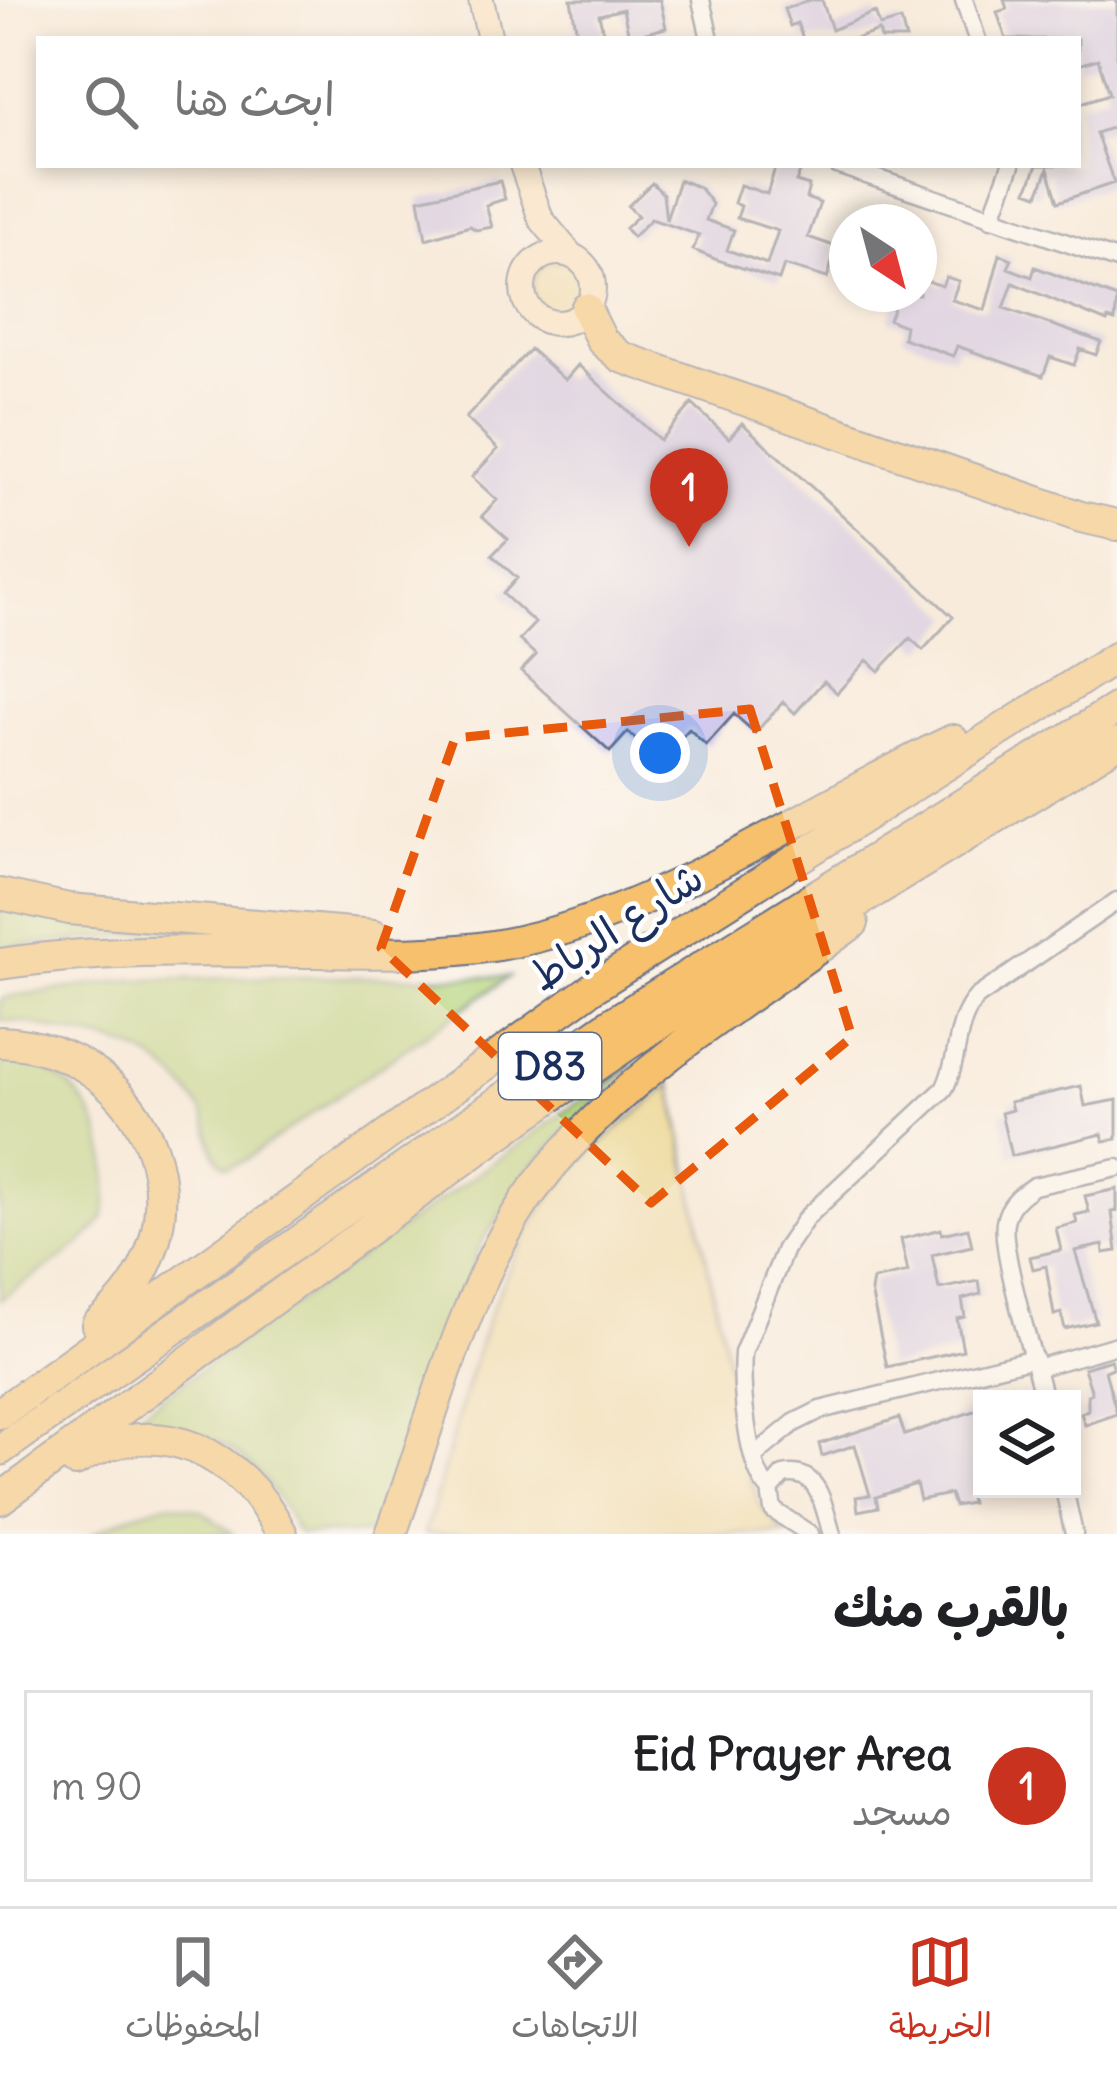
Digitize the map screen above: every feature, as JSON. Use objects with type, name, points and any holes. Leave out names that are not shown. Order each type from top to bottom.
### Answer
[{"type":"highway","points":[[586,309],[602,341],[621,357],[1081,518],[1117,525]]},
{"type":"highway","name":"شارع الرباط","points":[[0,1413],[594,987],[1117,657]]},
{"type":"highway","points":[[0,964],[95,953],[360,953],[500,945],[595,917],[659,891],[925,753],[1036,707]]},
{"type":"highway","name":"شارع الرباط","points":[[0,1450],[610,1024],[1117,708]]},
{"type":"highway","points":[[0,1498],[607,1059],[776,950],[1117,743]]},
{"type":"highway","points":[[392,1534],[478,1290],[514,1218],[549,1169],[589,1125],[655,1069],[1005,812]]},
{"type":"highway","points":[[0,894],[69,909],[500,945]]},
{"type":"highway","points":[[0,1042],[60,1052],[111,1084],[142,1124],[158,1176],[156,1231],[136,1282],[113,1311],[47,1364],[34,1389]]},
{"type":"highway","points":[[405,1534],[440,1396]]},
{"type":"highway","points":[[0,1510],[97,1449],[155,1439],[204,1451],[233,1468],[256,1492],[282,1534]]},
{"type":"street","points":[[481,0],[489,36]]},
{"type":"street","points":[[701,0],[709,36]]},
{"type":"street","points":[[964,0],[976,36]]},
{"type":"street","points":[[846,168],[1117,260]]},
{"type":"street","points":[[991,219],[1010,168]]},
{"type":"street","points":[[524,172],[541,219],[590,271],[594,284],[586,309],[578,317],[557,323],[536,316],[529,307],[523,286],[532,264],[524,172]]},
{"type":"street","points":[[532,264],[543,256],[570,254]]},
{"type":"street","points":[[770,1490],[759,1478],[754,1456],[743,1353],[791,1238],[807,1217],[944,1089],[965,1014],[977,997],[1117,901]]},
{"type":"street","points":[[1042,1390],[1004,1236],[1013,1203],[1034,1186],[1117,1168]]},
{"type":"street","points":[[754,1456],[820,1410],[1117,1345]]},
{"type":"street","points":[[810,1534],[777,1516],[770,1504],[770,1490],[783,1475],[808,1476],[832,1534]]},
{"type":"street","points":[[1066,1498],[1074,1534]]},
{"type":"highlighted area","points":[[750,709],[852,1037],[651,1203],[381,948],[455,738]]},
{"type":"green space","points":[[0,907],[203,929],[0,947]]},
{"type":"green space","points":[[509,977],[242,1162],[227,1167],[216,1155],[201,1109],[157,1062],[108,1041],[0,1021],[0,1000],[12,996],[131,980]]},
{"type":"green space","points":[[0,1059],[44,1069],[77,1094],[99,1130],[107,1204],[94,1231],[0,1300]]},
{"type":"green space","points":[[635,1062],[534,1164],[479,1247],[378,1534],[298,1534],[266,1482],[230,1448],[184,1430],[123,1425]]},
{"type":"green space","points":[[169,1503],[202,1511],[233,1534],[92,1534],[133,1514]]},
{"type":"sand","points":[[558,261],[577,268],[584,287],[577,306],[558,313],[539,306],[532,287],[539,268]]},
{"type":"sand","points":[[671,1084],[751,1479],[759,1503],[785,1534],[425,1534],[480,1342],[518,1250],[574,1169]]},
{"type":"building","points":[[571,0],[660,0],[666,28],[629,36],[623,9],[599,15],[604,36],[577,36]]},
{"type":"building","points":[[822,0],[832,30],[875,12],[880,26],[901,20],[905,36],[880,36],[879,31],[864,36],[802,36],[797,23],[790,26],[784,9]]},
{"type":"building","points":[[1004,0],[1117,0],[1117,126],[1096,133],[1114,183],[1058,202],[1048,169],[1038,195],[1027,191],[1036,168],[1081,168],[1081,103],[1109,94],[1098,59],[1081,64],[1081,36],[1005,36],[997,12],[1007,9]]},
{"type":"building","points":[[775,168],[802,168],[796,182],[809,186],[806,198],[820,203],[808,237],[829,244],[827,278],[784,265],[779,280],[715,259],[693,250],[699,235],[651,219],[633,237],[625,228],[638,216],[628,206],[652,183],[663,194],[666,220],[679,180],[699,187],[712,204],[706,220],[734,230],[727,250],[767,264],[778,231],[737,218],[741,206],[734,203],[740,185],[767,194]]},
{"type":"building","points":[[500,181],[505,199],[486,205],[492,227],[476,230],[470,226],[426,239],[419,199]]},
{"type":"building","points":[[1000,254],[1012,259],[1008,268],[1032,277],[1035,267],[1117,298],[1115,321],[1107,322],[1013,283],[1004,308],[1101,342],[1096,355],[1080,349],[1074,365],[1050,357],[1043,376],[957,346],[953,356],[903,338],[905,326],[889,320],[892,312],[937,312],[937,284],[942,286],[946,277],[959,281],[952,300],[985,310]]},
{"type":"building","points":[[530,349],[565,380],[578,365],[660,440],[692,404],[729,438],[742,423],[953,617],[923,650],[910,638],[879,671],[867,660],[837,693],[824,681],[795,713],[783,702],[755,733],[734,714],[706,745],[689,729],[672,748],[657,734],[645,748],[628,732],[610,752],[521,671],[536,655],[519,640],[535,623],[503,594],[517,578],[492,555],[508,539],[482,516],[497,500],[472,477],[498,449],[466,418]]},
{"type":"building","points":[[1081,1086],[1085,1106],[1117,1100],[1117,1139],[1104,1141],[1102,1134],[1011,1156],[1001,1113],[1012,1110],[1010,1102]]},
{"type":"building","points":[[1117,1189],[1117,1211],[1112,1212],[1117,1251],[1104,1253],[1103,1245],[1075,1251],[1096,1322],[1065,1329],[1061,1313],[1054,1315],[1046,1266],[1033,1269],[1030,1257],[1061,1250],[1056,1228],[1077,1223],[1075,1215],[1089,1212],[1085,1196]]},
{"type":"building","points":[[968,1228],[972,1246],[932,1255],[939,1289],[979,1281],[981,1294],[962,1299],[965,1317],[957,1319],[963,1350],[887,1367],[871,1291],[873,1280],[908,1272],[901,1239]]},
{"type":"building","points":[[1111,1360],[1113,1368],[1105,1371],[1117,1414],[1085,1425],[1081,1413],[1088,1410],[1092,1393],[1084,1368]]},
{"type":"building","points":[[973,1411],[971,1503],[954,1506],[950,1494],[920,1500],[916,1484],[876,1497],[878,1507],[858,1511],[856,1497],[870,1495],[855,1445],[822,1456],[819,1444],[899,1418],[905,1435]]},
{"type":"place","name":"Eid Prayer Area","points":[[689,547]]}]
